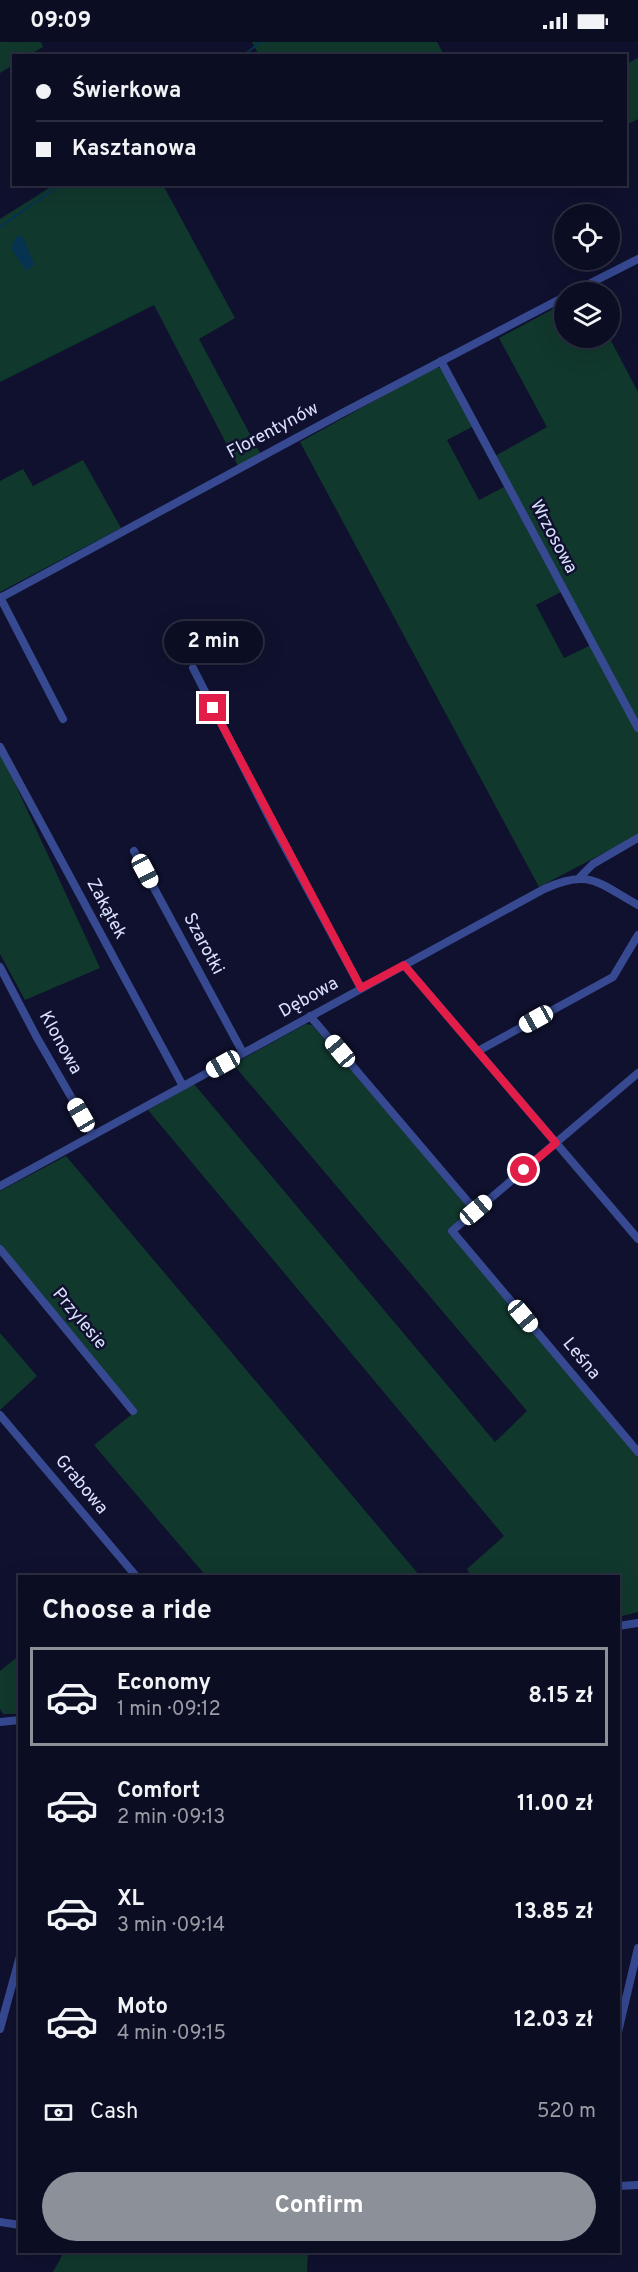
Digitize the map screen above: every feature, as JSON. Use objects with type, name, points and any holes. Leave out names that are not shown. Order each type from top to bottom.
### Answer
[{"type":"street","points":[[594,282],[637,262]]},
{"type":"street","name":"Florentynów","points":[[0,597],[554,302]]},
{"type":"street","name":"Wrzosowa","points":[[441,361],[638,728]]},
{"type":"street","points":[[0,597],[63,719]]},
{"type":"street","points":[[193,669],[273,825],[361,988]]},
{"type":"street","name":"Zakątek","points":[[0,747],[183,1086]]},
{"type":"street","points":[[580,878],[593,864],[638,838]]},
{"type":"street","name":"Szarotki","points":[[134,851],[243,1053]]},
{"type":"street","points":[[580,878],[591,880],[638,905]]},
{"type":"street","name":"Dębowa","points":[[0,1186],[544,889],[565,879],[580,878]]},
{"type":"street","points":[[478,1051],[613,977],[638,935]]},
{"type":"street","points":[[404,965],[638,1239]]},
{"type":"street","name":"Klonowa","points":[[0,967],[36,1036],[93,1135]]},
{"type":"street","points":[[310,1016],[476,1210],[638,1072]]},
{"type":"street","name":"Leśna","points":[[476,1210],[452,1231],[638,1452]]},
{"type":"street","name":"Przylesie","points":[[0,1249],[133,1411]]},
{"type":"street","name":"Grabowa","points":[[0,1415],[135,1575]]},
{"type":"street","points":[[620,1626],[638,1623]]},
{"type":"street","points":[[0,1722],[18,1720]]},
{"type":"street","points":[[620,2024],[638,1948]]},
{"type":"street","points":[[0,2029],[18,1963]]},
{"type":"street","points":[[620,2186],[638,2185]]},
{"type":"street","points":[[0,2222],[18,2225]]},
{"type":"green space","points":[[0,42],[41,42],[43,47],[31,54],[12,54],[12,66],[0,73]]},
{"type":"green space","points":[[252,42],[437,42],[443,54],[258,54]]},
{"type":"green space","points":[[638,58],[638,119],[627,124],[627,64]]},
{"type":"green space","points":[[52,186],[164,186],[235,318],[199,339],[260,453],[238,466],[154,305],[0,382],[0,219]]},
{"type":"green space","points":[[554,308],[554,348],[615,348],[638,392],[638,721],[495,456],[547,427],[499,338]]},
{"type":"green space","points":[[435,367],[441,368],[472,427],[447,440],[479,500],[504,487],[561,592],[536,605],[564,658],[593,644],[638,731],[638,835],[539,887],[300,442]]},
{"type":"green space","points":[[83,460],[121,528],[0,592],[0,481],[23,469],[33,486]]},
{"type":"green space","points":[[0,751],[100,968],[25,1000],[0,954]]},
{"type":"green space","points":[[306,1024],[312,1025],[472,1211],[450,1232],[638,1457],[638,1612],[620,1616],[620,1575],[470,1575],[467,1569],[504,1536],[148,1110],[194,1084],[495,1442],[527,1411],[233,1064]]},
{"type":"green space","points":[[66,1156],[419,1575],[205,1575],[94,1445],[137,1410],[0,1247],[0,1191]]},
{"type":"green space","points":[[0,1333],[37,1376],[0,1410]]},
{"type":"green space","points":[[16,1658],[18,1661],[18,1714],[3,1714],[0,1709],[0,1671]]},
{"type":"green space","points":[[63,2253],[308,2253],[307,2272],[53,2272]]},
{"type":"water","points":[[17,236],[22,236],[35,265],[26,271],[11,248]]},
{"type":"waterway","points":[[245,54],[261,42]]},
{"type":"waterway","points":[[0,227],[58,186]]},
{"type":"route","points":[[213,708],[361,988],[404,965],[556,1143],[524,1170]]}]
